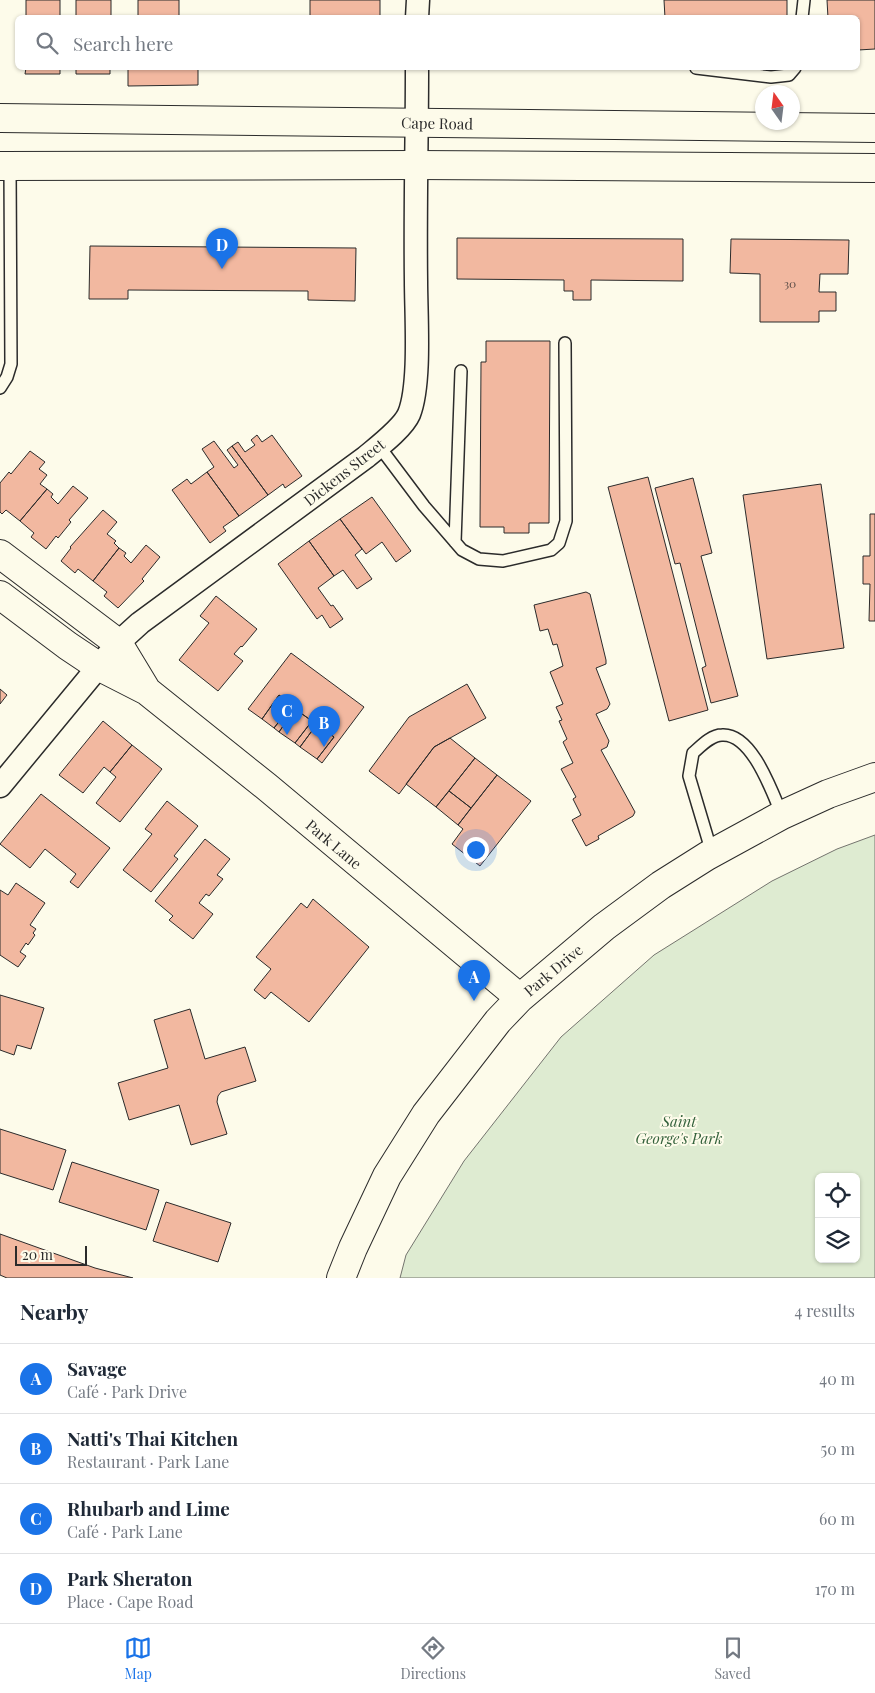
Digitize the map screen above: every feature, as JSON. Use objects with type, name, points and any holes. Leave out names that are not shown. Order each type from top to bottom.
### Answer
[{"type":"main road","name":"Cape Road","points":[[0,118],[875,128]]},
{"type":"main road","points":[[5,166],[415,165],[875,168]]},
{"type":"main road","name":"Park Lane","points":[[0,554],[118,642],[147,691]]},
{"type":"main road","name":"Park Lane","points":[[0,596],[98,666],[147,691],[520,998]]},
{"type":"main road","name":"Park Drive","points":[[341,1278],[353,1248],[388,1176],[426,1114],[498,1021],[520,998],[604,927],[661,885],[712,853],[782,815],[828,794],[875,777]]},
{"type":"street","points":[[418,0],[418,15]]},
{"type":"street","name":"Dickens Street","points":[[0,786],[118,642],[140,623],[379,446],[389,438],[408,414],[415,387],[417,70]]},
{"type":"lane","points":[[802,15],[804,0]]},
{"type":"lane","points":[[713,70],[771,77],[789,75],[793,70]]},
{"type":"lane","points":[[0,388],[7,377],[11,364],[5,166]]},
{"type":"lane","points":[[379,446],[424,506],[462,550],[478,559],[503,561],[551,550],[559,543],[566,521],[565,343]]},
{"type":"lane","points":[[455,542],[461,371]]},
{"type":"lane","points":[[712,853],[690,776],[693,753],[707,741],[722,735],[741,741],[756,758],[782,815]]},
{"type":"green space","name":"Saint George's Park","points":[[875,835],[875,1278],[400,1278],[406,1255],[464,1161],[561,1037],[654,955],[772,881],[837,849]]},
{"type":"building","points":[[26,0],[60,0],[60,15],[26,15]]},
{"type":"building","points":[[76,0],[111,0],[111,15],[76,15]]},
{"type":"building","points":[[138,0],[179,0],[179,15],[138,15]]},
{"type":"building","points":[[310,0],[380,0],[380,15],[310,15]]},
{"type":"building","points":[[664,0],[787,0],[787,15],[665,15]]},
{"type":"building","points":[[827,0],[875,0],[875,49],[860,50],[860,15],[828,15]]},
{"type":"building","points":[[26,70],[60,70],[60,74],[25,74]]},
{"type":"building","points":[[76,70],[110,70],[110,74],[76,74]]},
{"type":"building","points":[[128,70],[198,70],[198,85],[128,86]]},
{"type":"building","points":[[457,238],[683,239],[683,281],[591,280],[591,300],[573,300],[573,291],[564,291],[564,280],[457,279]]},
{"type":"building","points":[[731,239],[849,240],[848,274],[820,274],[819,292],[836,292],[836,311],[819,311],[819,322],[760,322],[760,274],[730,273]]},
{"type":"building","points":[[90,246],[356,248],[355,301],[308,300],[308,291],[128,290],[128,299],[89,299]]},
{"type":"building","points":[[486,341],[550,341],[549,523],[529,523],[529,533],[504,533],[504,527],[480,527],[481,362],[486,362]]},
{"type":"building","points":[[257,435],[262,442],[272,435],[302,476],[285,488],[283,484],[268,495],[232,446],[238,442],[245,452],[255,445],[251,440]]},
{"type":"building","points":[[214,441],[234,468],[238,465],[227,450],[232,446],[268,495],[239,516],[207,472],[214,467],[202,449]]},
{"type":"building","points":[[30,451],[45,462],[39,469],[47,475],[40,484],[47,489],[20,521],[6,510],[2,514],[0,512],[0,483],[9,472],[11,474]]},
{"type":"building","points":[[207,472],[239,516],[223,527],[226,531],[210,543],[172,490],[187,479],[191,484]]},
{"type":"building","points":[[648,477],[708,710],[669,721],[608,487]]},
{"type":"building","points":[[693,478],[712,553],[701,556],[738,696],[711,703],[702,668],[706,666],[680,563],[675,564],[655,488]]},
{"type":"building","points":[[821,484],[844,648],[767,659],[743,495]]},
{"type":"building","points":[[73,486],[88,498],[69,520],[71,522],[58,538],[56,536],[46,549],[31,537],[34,533],[20,521],[47,489],[53,494],[51,497],[58,504]]},
{"type":"building","points":[[372,497],[411,551],[396,562],[382,542],[366,554],[340,519]]},
{"type":"building","points":[[103,510],[117,522],[107,534],[116,541],[114,543],[119,548],[93,581],[78,569],[75,573],[61,561],[70,547]]},
{"type":"building","points":[[870,514],[875,514],[875,621],[869,621],[870,584],[863,584],[863,556],[870,556]]},
{"type":"building","points":[[340,519],[362,549],[355,555],[372,579],[357,589],[343,570],[334,576],[309,541]]},
{"type":"building","points":[[309,541],[334,576],[318,588],[343,619],[330,628],[322,615],[317,619],[278,564]]},
{"type":"building","points":[[146,545],[160,557],[142,579],[144,581],[118,608],[104,596],[107,592],[93,581],[119,548],[126,553],[124,556],[131,563]]},
{"type":"building","points":[[586,592],[590,594],[606,660],[606,664],[596,668],[610,704],[607,709],[596,714],[609,741],[607,747],[601,750],[635,812],[633,816],[598,836],[599,839],[586,846],[572,820],[581,815],[573,799],[576,797],[561,769],[573,763],[563,742],[567,739],[559,721],[562,720],[556,707],[563,704],[550,672],[563,666],[557,644],[553,645],[548,629],[540,631],[534,605]]},
{"type":"building","points":[[216,596],[257,629],[234,654],[243,661],[218,691],[179,660],[209,623],[200,616]]},
{"type":"building","points":[[291,653],[364,707],[322,763],[317,759],[334,737],[317,724],[300,747],[295,743],[312,721],[295,709],[279,732],[274,728],[292,705],[279,695],[262,719],[248,709]]},
{"type":"building","points":[[467,684],[486,718],[434,747],[399,794],[369,771],[409,717]]},
{"type":"building","points":[[0,689],[7,695],[0,704]]},
{"type":"building","points":[[279,695],[292,705],[274,728],[262,719]]},
{"type":"building","points":[[295,709],[312,721],[295,743],[279,732]]},
{"type":"building","points":[[103,721],[132,745],[110,772],[104,767],[83,793],[59,775]]},
{"type":"building","points":[[317,724],[334,737],[317,759],[300,747]]},
{"type":"building","points":[[450,738],[475,758],[436,807],[406,784],[434,747]]},
{"type":"building","points":[[132,745],[162,769],[120,822],[96,803],[116,777],[110,772]]},
{"type":"building","points":[[475,758],[497,775],[471,808],[449,791]]},
{"type":"building","points":[[497,775],[531,801],[480,866],[452,844],[463,829],[458,825]]},
{"type":"building","points":[[449,791],[471,808],[458,825],[436,807]]},
{"type":"building","points":[[41,794],[110,848],[78,888],[70,882],[76,874],[45,849],[30,868],[0,844]]},
{"type":"building","points":[[167,801],[198,826],[174,856],[178,859],[151,892],[123,870],[152,834],[145,829]]},
{"type":"building","points":[[205,839],[230,859],[217,875],[223,879],[209,896],[206,894],[199,903],[213,914],[193,939],[169,920],[173,916],[155,901]]},
{"type":"building","points":[[16,883],[45,903],[30,925],[36,929],[33,933],[35,935],[20,952],[26,956],[18,967],[0,955],[0,890],[8,895]]},
{"type":"building","points":[[313,899],[369,947],[309,1022],[271,992],[265,999],[254,990],[271,969],[256,957],[301,903],[307,908]]},
{"type":"building","points":[[0,995],[44,1008],[31,1049],[17,1045],[14,1055],[0,1050]]},
{"type":"building","points":[[190,1009],[205,1059],[245,1047],[256,1081],[221,1092],[218,1096],[217,1102],[227,1134],[191,1145],[179,1105],[129,1120],[118,1083],[168,1068],[154,1020]]},
{"type":"building","points":[[0,1129],[66,1150],[53,1190],[0,1173]]},
{"type":"building","points":[[72,1162],[159,1190],[146,1230],[59,1202]]},
{"type":"building","points":[[166,1202],[231,1223],[218,1262],[153,1241]]},
{"type":"building","points":[[0,1234],[95,1268],[133,1278],[7,1278],[0,1275]]},
{"type":"place","name":"Park Sheraton","points":[[222,269]]},
{"type":"place","name":"Rhubarb and Lime","points":[[287,735]]},
{"type":"place","name":"Natti's Thai Kitchen","points":[[324,747]]},
{"type":"place","name":"Savage","points":[[474,1001]]}]
